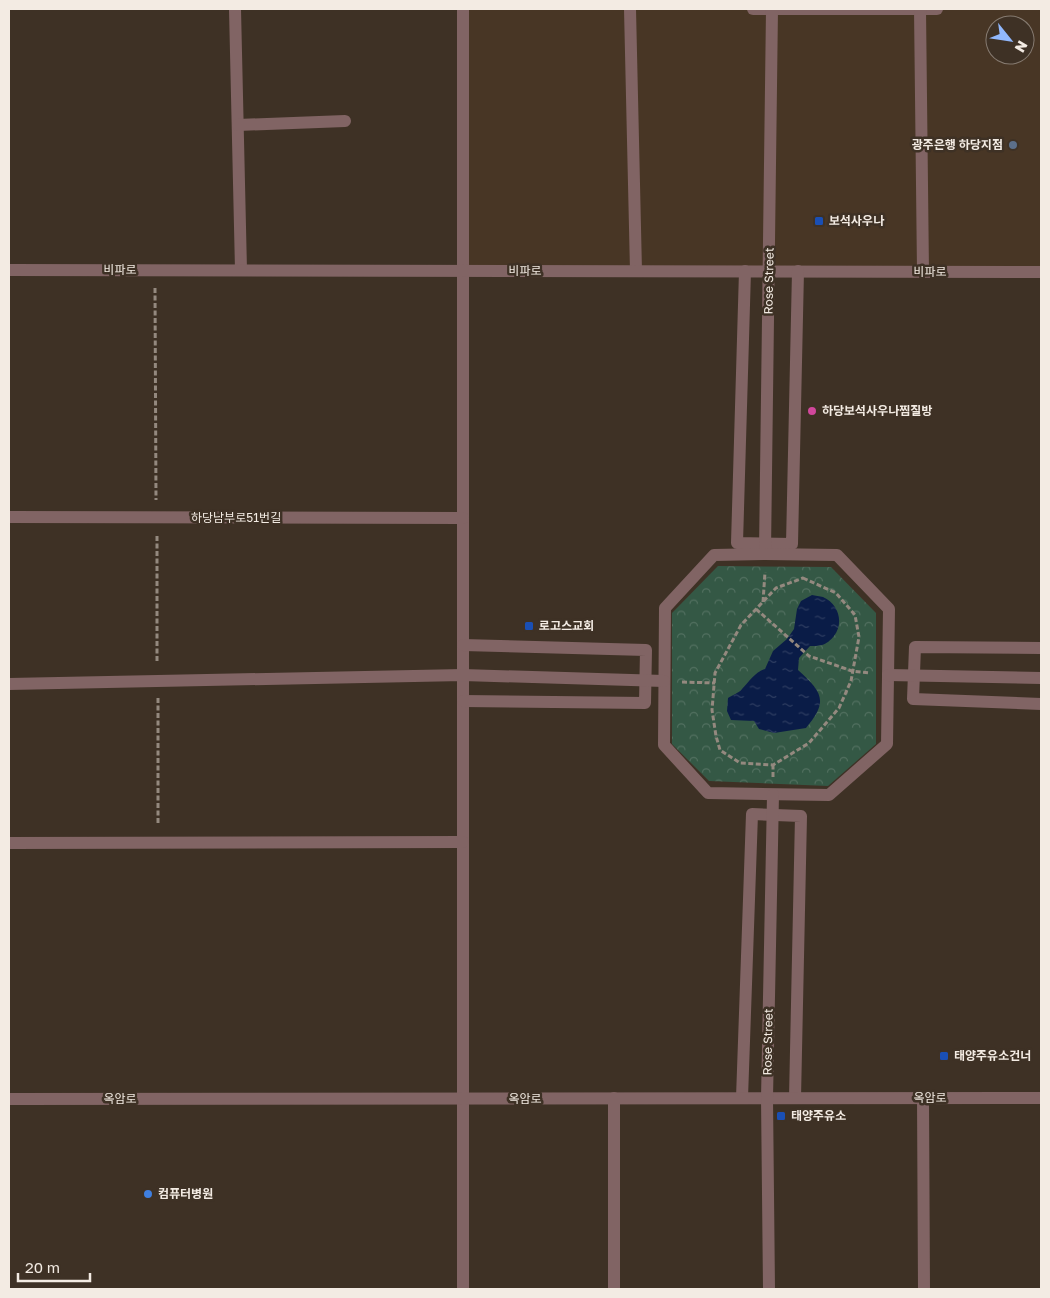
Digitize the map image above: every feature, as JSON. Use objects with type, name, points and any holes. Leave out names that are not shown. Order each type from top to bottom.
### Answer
[{"type":"street","points":[[236,9],[241,270]]},
{"type":"street","points":[[463,9],[463,1289]]},
{"type":"street","points":[[630,9],[636,271]]},
{"type":"street","points":[[753,9],[937,9]]},
{"type":"street","name":"Rose Street","points":[[765,549],[772,9]]},
{"type":"street","points":[[920,9],[923,272]]},
{"type":"street","points":[[238,125],[345,121]]},
{"type":"street","name":"비파로","points":[[9,270],[1041,272]]},
{"type":"street","points":[[745,271],[737,542],[765,549],[837,555],[889,609],[887,744],[829,796],[708,793],[664,745],[665,608],[714,555],[765,549],[792,544],[798,271]]},
{"type":"street","name":"하당남부로51번길","points":[[9,518],[463,518]]},
{"type":"street","points":[[463,645],[646,650],[646,703],[463,701]]},
{"type":"street","points":[[1041,648],[915,647],[913,700],[1041,704]]},
{"type":"street","points":[[9,684],[463,675],[664,681]]},
{"type":"street","points":[[888,675],[1041,678]]},
{"type":"street","name":"Rose Street","points":[[769,1289],[768,1098],[773,794]]},
{"type":"street","points":[[742,1098],[752,814],[772,814],[801,816],[795,1098]]},
{"type":"street","points":[[9,843],[463,842]]},
{"type":"street","points":[[614,1098],[614,1289]]},
{"type":"street","points":[[923,1098],[924,1289]]},
{"type":"street","name":"옥암로","points":[[9,1099],[1041,1098]]},
{"type":"path","points":[[155,270],[158,843]]},
{"type":"path","points":[[763,602],[765,549]]},
{"type":"path","points":[[803,578],[836,593],[855,615],[859,637],[850,681],[839,708],[809,743],[773,765],[740,763],[720,750],[712,710],[715,673],[740,625],[763,602],[776,588],[803,578]]},
{"type":"path","points":[[756,609],[809,656],[852,671],[888,675]]},
{"type":"path","points":[[664,681],[715,683]]},
{"type":"shaded area","points":[[463,9],[1041,9],[1041,272],[463,271]]},
{"type":"green space","points":[[718,566],[831,567],[876,613],[876,744],[828,786],[709,781],[672,744],[672,613]]},
{"type":"water","points":[[812,595],[823,597],[833,604],[839,620],[837,631],[827,643],[810,646],[799,658],[798,670],[813,685],[820,697],[818,711],[813,719],[806,728],[774,733],[759,729],[754,721],[731,720],[727,711],[728,698],[739,692],[755,675],[765,669],[773,651],[787,639],[794,629],[797,609],[801,601]]},
{"type":"place","name":"광주은행 하당지점","points":[[1013,145]]},
{"type":"place","name":"보석사우나","points":[[819,221]]},
{"type":"place","name":"하당보석사우나찜질방","points":[[812,411]]},
{"type":"place","name":"로고스교회","points":[[529,626]]},
{"type":"place","name":"태양주유소건너","points":[[944,1056]]},
{"type":"place","name":"태양주유소","points":[[781,1116]]},
{"type":"place","name":"컴퓨터병원","points":[[148,1194]]}]
